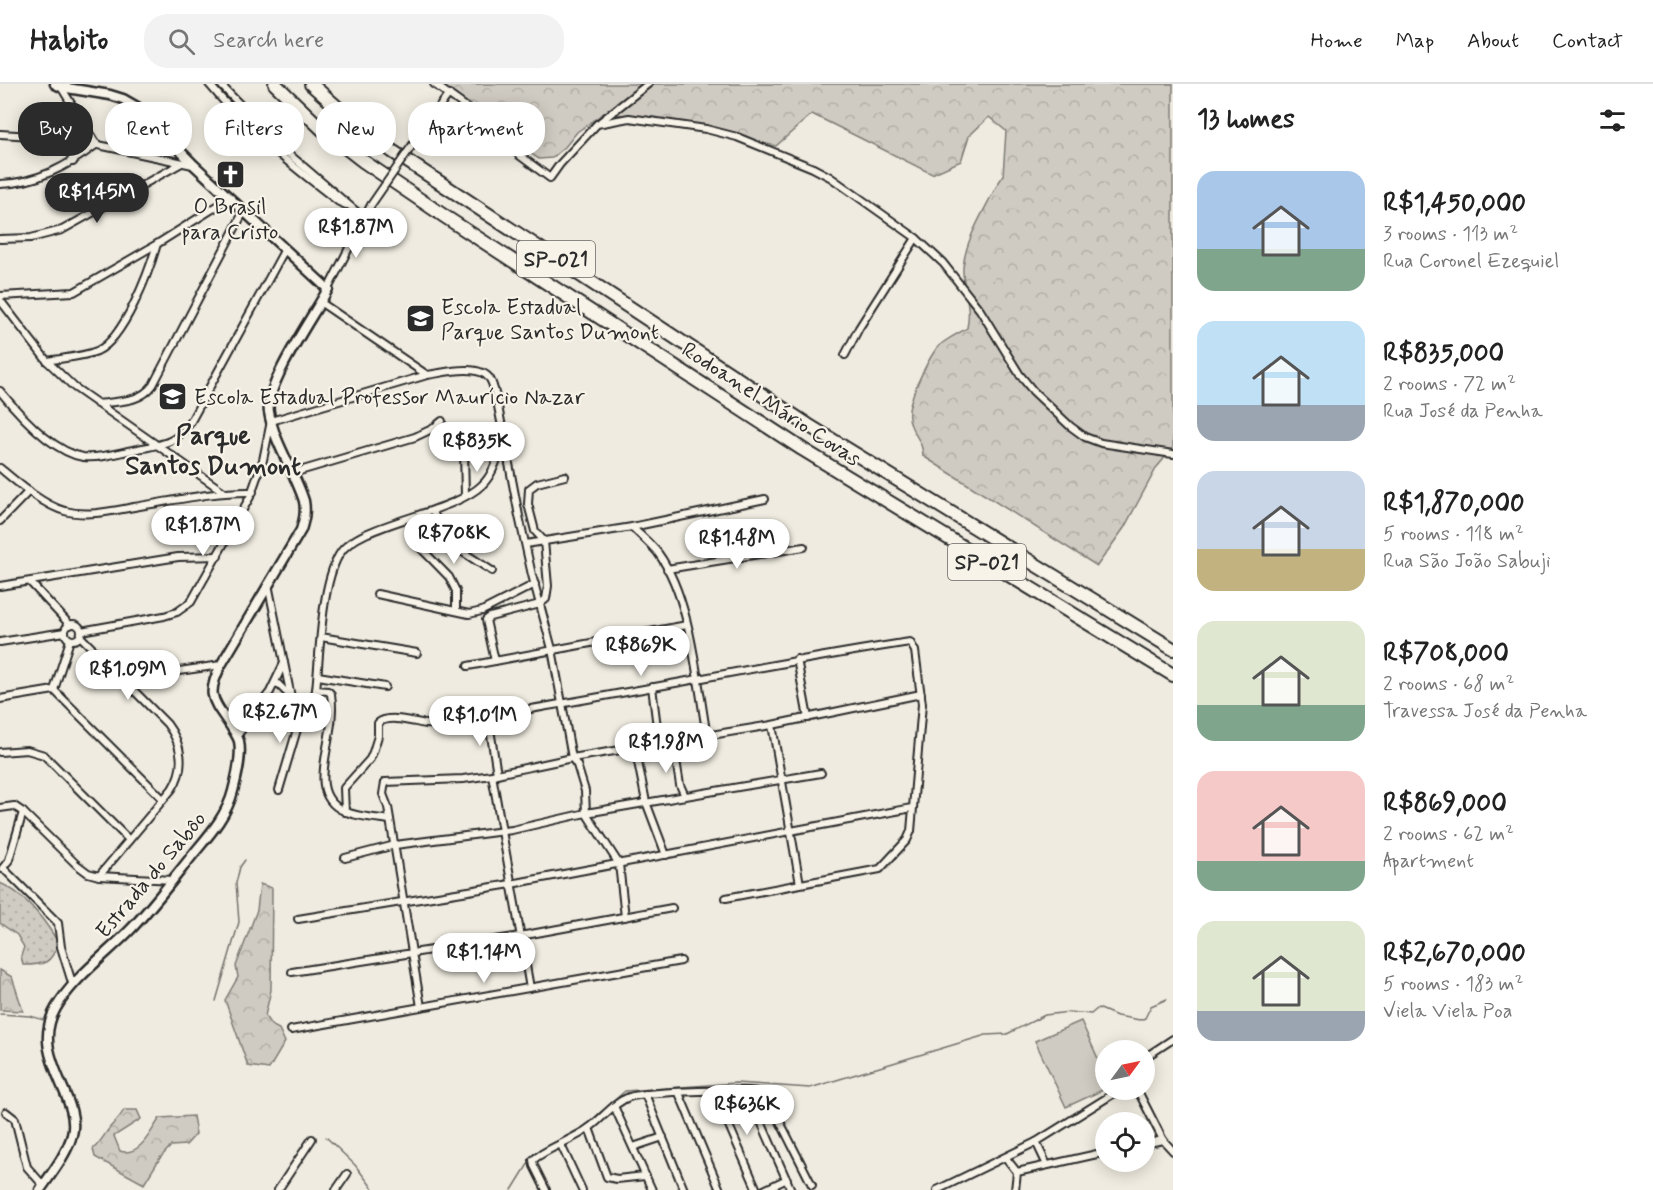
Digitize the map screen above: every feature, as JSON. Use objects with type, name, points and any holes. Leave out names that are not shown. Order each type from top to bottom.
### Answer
[{"type":"highway","name":"Rodoanel Mário Covas","points":[[275,84],[323,130],[363,161],[444,216],[802,449],[1173,675]]},
{"type":"highway","name":"Rodoanel Mário Covas","points":[[311,84],[347,116],[415,166],[808,425],[1173,649]]},
{"type":"street","points":[[209,84],[223,101],[283,159],[339,202],[350,206]]},
{"type":"street","points":[[220,84],[283,148],[364,218]]},
{"type":"street","points":[[434,84],[480,117],[519,154],[550,178],[597,124],[648,84]]},
{"type":"street","points":[[58,85],[69,102]]},
{"type":"street","points":[[58,85],[110,95],[137,107],[194,165],[328,289]]},
{"type":"street","points":[[285,663],[276,682],[237,736],[220,713],[212,697],[213,683],[221,664],[301,530],[306,510],[271,421],[268,401],[371,206],[449,94]]},
{"type":"street","points":[[597,124],[629,118],[706,129],[737,137],[830,177],[916,238],[948,269],[966,290],[1033,391],[1070,426],[1085,437],[1101,443],[1173,454]]},
{"type":"street","points":[[0,134],[18,135]]},
{"type":"street","points":[[93,138],[97,144]]},
{"type":"street","points":[[93,143],[180,164],[194,165]]},
{"type":"street","points":[[0,184],[40,177],[73,162],[97,144]]},
{"type":"street","points":[[71,156],[73,162]]},
{"type":"street","points":[[0,240],[31,238],[62,230],[180,164]]},
{"type":"street","points":[[0,298],[74,292],[158,244],[230,198]]},
{"type":"street","points":[[97,404],[139,398],[147,394],[244,211]]},
{"type":"street","points":[[845,355],[859,328],[916,238]]},
{"type":"street","points":[[47,361],[89,353],[112,339],[148,275],[158,244]]},
{"type":"street","points":[[0,391],[39,433],[82,457],[156,445],[176,439],[190,423],[285,249]]},
{"type":"street","points":[[0,298],[47,361],[74,387],[224,492]]},
{"type":"street","points":[[321,302],[427,375]]},
{"type":"street","points":[[271,421],[427,375],[470,370],[483,373],[489,378],[494,389],[526,544],[552,649],[572,758],[577,765],[585,791],[586,813],[619,864],[625,917]]},
{"type":"street","points":[[70,640],[77,640],[81,633],[177,612],[191,602],[253,492],[263,460],[271,421]]},
{"type":"street","points":[[293,473],[415,437],[442,422]]},
{"type":"street","points":[[276,682],[299,705],[313,701],[318,676],[327,588],[340,552],[362,536],[465,496],[482,485],[489,476],[504,440]]},
{"type":"street","points":[[464,450],[465,496]]},
{"type":"street","points":[[0,468],[29,491],[65,511],[91,513],[224,492],[253,492]]},
{"type":"street","points":[[495,661],[486,620],[490,616],[540,604],[546,599],[548,586],[544,541],[535,531],[528,504],[529,489],[537,483],[565,476]]},
{"type":"street","points":[[0,521],[29,491]]},
{"type":"street","points":[[526,544],[632,527],[765,499]]},
{"type":"street","points":[[432,510],[452,545],[492,571]]},
{"type":"street","points":[[632,527],[658,553],[676,586],[687,625],[707,736]]},
{"type":"street","points":[[411,538],[449,577],[456,591],[456,611]]},
{"type":"street","points":[[667,569],[804,547]]},
{"type":"street","points":[[0,586],[178,557],[218,556]]},
{"type":"street","points":[[30,582],[70,625],[77,625],[81,633],[175,734],[179,743],[181,765],[177,781],[99,876]]},
{"type":"street","points":[[268,583],[291,697]]},
{"type":"street","points":[[377,594],[469,614],[482,611],[535,584]]},
{"type":"street","points":[[0,642],[65,632],[70,625]]},
{"type":"street","points":[[468,666],[687,625]]},
{"type":"street","points":[[54,690],[70,640],[65,632]]},
{"type":"street","points":[[321,638],[417,653]]},
{"type":"street","points":[[345,812],[344,789],[370,759],[376,743],[378,723],[381,720],[392,719],[433,724],[488,716],[797,659],[910,642],[915,651],[922,704],[911,831],[908,840],[880,869],[726,898]]},
{"type":"street","points":[[797,659],[808,718]]},
{"type":"street","points":[[123,679],[221,664]]},
{"type":"street","points":[[318,676],[385,687]]},
{"type":"street","points":[[652,687],[659,743]]},
{"type":"street","points":[[0,699],[54,690]]},
{"type":"street","points":[[54,690],[163,799]]},
{"type":"street","points":[[316,690],[328,691],[332,698],[332,722],[323,774],[324,790],[332,803],[345,812],[390,820]]},
{"type":"street","points":[[421,1007],[395,845],[388,807],[383,794],[385,782],[463,779],[495,775],[572,758],[808,718],[921,694]]},
{"type":"street","points":[[279,790],[304,705]]},
{"type":"street","points":[[488,716],[502,830],[530,988]]},
{"type":"street","points":[[771,725],[800,884]]},
{"type":"street","name":"Estrada do Sabôo","points":[[44,1188],[72,1135],[71,1112],[54,1069],[49,1049],[48,1032],[56,1009],[73,986],[131,929],[210,834],[227,807],[233,792],[239,757],[237,736]]},
{"type":"street","points":[[673,741],[680,785],[685,796]]},
{"type":"street","points":[[634,747],[646,802],[666,855]]},
{"type":"street","points":[[0,752],[27,750],[44,755],[129,840]]},
{"type":"street","points":[[345,858],[395,845],[512,830],[646,802],[821,774]]},
{"type":"street","points":[[0,808],[14,806],[23,812],[81,869],[99,876],[173,880]]},
{"type":"street","points":[[298,919],[511,884],[912,808]]},
{"type":"street","points":[[23,812],[9,860],[1,869],[58,923],[61,947],[73,986]]},
{"type":"street","points":[[292,972],[520,936],[672,908]]},
{"type":"street","points":[[291,1030],[681,961]]},
{"type":"street","points":[[1155,1051],[1171,1041],[1173,1049]]},
{"type":"street","points":[[714,1091],[757,1190]]},
{"type":"street","points":[[546,1190],[533,1160],[589,1128],[614,1106],[628,1098],[645,1094],[714,1091],[759,1091],[766,1094],[812,1185]]},
{"type":"street","points":[[748,1092],[791,1190]]},
{"type":"street","points":[[679,1093],[720,1190]]},
{"type":"street","points":[[645,1094],[684,1190]]},
{"type":"street","points":[[937,1190],[1036,1142],[1103,1100]]},
{"type":"street","points":[[1143,1100],[1163,1140],[1173,1151]]},
{"type":"street","points":[[614,1106],[652,1190]]},
{"type":"street","points":[[6,1112],[15,1119],[27,1167],[44,1188]]},
{"type":"street","points":[[589,1128],[607,1177],[617,1179],[645,1176]]},
{"type":"street","points":[[633,1147],[663,1137]]},
{"type":"street","points":[[278,1190],[312,1139]]},
{"type":"street","points":[[1155,1142],[1163,1140]]},
{"type":"street","points":[[1036,1142],[1047,1164]]},
{"type":"street","points":[[561,1145],[582,1190]]},
{"type":"street","points":[[1017,1172],[1095,1154]]},
{"type":"street","points":[[1006,1158],[1017,1172],[1015,1190]]},
{"type":"street","points":[[336,1190],[347,1174]]},
{"type":"street","points":[[764,1190],[787,1179]]},
{"type":"street","points":[[956,1181],[956,1190]]},
{"type":"green space","points":[[441,84],[1173,84],[1173,448],[1157,467],[1124,528],[1097,566],[923,456],[921,445],[910,424],[911,402],[923,372],[936,349],[967,328],[968,311],[963,275],[965,256],[976,225],[1003,176],[1006,131],[989,117],[969,136],[961,161],[932,174],[812,114],[776,146],[604,113],[577,132],[552,158],[539,159],[534,156],[545,156],[545,102],[466,102]]},
{"type":"green space","points":[[0,883],[17,893],[33,908],[58,942],[53,955],[46,962],[23,965],[21,956],[24,947],[17,935],[0,923]]},
{"type":"green space","points":[[260,884],[272,888],[271,990],[265,1016],[271,1025],[279,1029],[285,1042],[269,1069],[248,1066],[225,1000],[238,977],[236,966],[257,910]]},
{"type":"green space","points":[[0,970],[12,977],[23,1011],[0,1010]]},
{"type":"green space","points":[[1081,1021],[1095,1052],[1095,1094],[1066,1107],[1035,1041]]},
{"type":"green space","points":[[124,1110],[137,1110],[141,1119],[114,1136],[120,1151],[127,1152],[144,1142],[160,1118],[193,1116],[196,1134],[186,1145],[171,1146],[160,1158],[144,1184],[95,1157],[93,1149]]},
{"type":"waterway","points":[[216,1001],[239,922],[236,883],[240,867],[245,860]]},
{"type":"waterway","points":[[532,1157],[535,1153],[585,1126],[625,1091],[736,1083],[810,1088],[986,1035],[1007,1034],[1045,1015],[1069,1012],[1091,1014],[1098,1008],[1117,1016],[1140,1020],[1145,1018],[1151,1006],[1167,999]]},
{"type":"waterway","points":[[0,1014],[30,1016],[44,1020]]},
{"type":"waterway","points":[[326,1137],[355,1165],[374,1190]]},
{"type":"waterway","points":[[512,1190],[530,1161]]},
{"type":"place","name":"O Brasil para Cristo","points":[[230,174]]},
{"type":"place","name":"Escola Estadual Parque Santos Dumont","points":[[420,319]]},
{"type":"place","name":"Escola Estadual Professor Maurício Nazar","points":[[173,396]]},
{"type":"district","name":"Parque Santos Dumont","points":[[213,450]]}]
